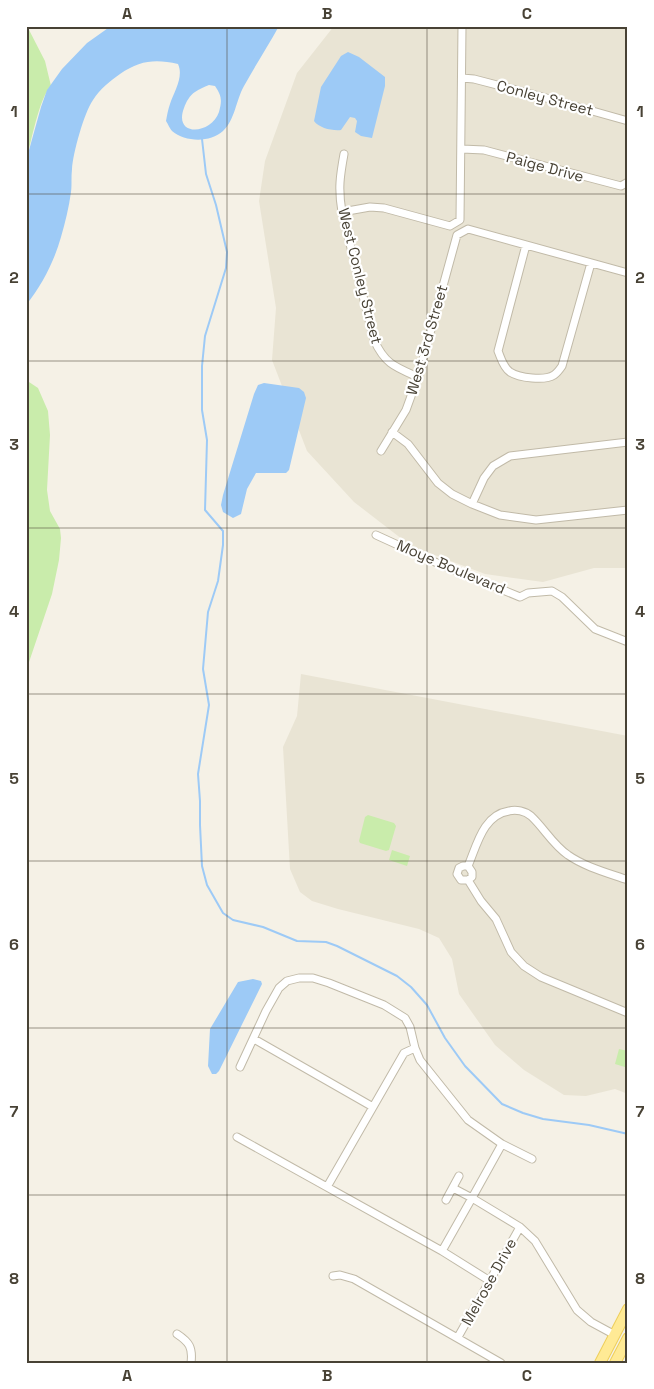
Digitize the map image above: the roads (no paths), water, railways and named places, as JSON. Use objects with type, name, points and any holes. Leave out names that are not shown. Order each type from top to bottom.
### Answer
[{"type":"main road","points":[[600,1363],[628,1309]]},
{"type":"main road","points":[[614,1363],[628,1338]]},
{"type":"street","points":[[342,212],[384,208],[450,226],[460,220],[462,26]]},
{"type":"street","name":"Conley Street","points":[[462,78],[474,79],[532,94],[628,121]]},
{"type":"street","name":"Paige Drive","points":[[462,150],[484,150],[621,186],[628,182]]},
{"type":"street","name":"West Conley Street","points":[[344,154],[339,179],[342,212],[374,340],[380,354],[394,367],[418,377]]},
{"type":"street","name":"West 3rd Street","points":[[381,451],[406,410],[418,377],[457,235],[468,229],[526,245]]},
{"type":"street","points":[[591,263],[562,366],[553,376],[544,378],[534,378],[511,372],[502,362],[498,351],[526,245],[628,273]]},
{"type":"street","points":[[392,432],[408,444],[438,483],[452,494],[500,516],[536,520],[628,510]]},
{"type":"street","points":[[472,504],[484,478],[493,466],[510,456],[628,443]]},
{"type":"street","name":"Moye Boulevard","points":[[376,535],[520,596],[528,593],[552,592],[562,597],[594,629],[628,642]]},
{"type":"street","points":[[468,866],[483,831],[491,819],[503,812],[517,810],[530,816],[566,854],[576,860],[628,880]]},
{"type":"street","points":[[468,866],[472,876],[468,880],[461,880],[457,874],[459,868],[468,866]]},
{"type":"street","points":[[468,880],[481,901],[496,919],[511,952],[524,966],[541,977],[628,1013]]},
{"type":"street","points":[[240,1067],[266,1011],[279,988],[287,980],[313,978],[329,983],[384,1005],[405,1018],[410,1027],[420,1060],[468,1120],[502,1144],[532,1159]]},
{"type":"street","points":[[254,1039],[373,1107]]},
{"type":"street","points":[[327,1187],[404,1053],[415,1048]]},
{"type":"street","points":[[237,1137],[442,1251],[490,1281]]},
{"type":"street","points":[[442,1251],[502,1144]]},
{"type":"street","points":[[446,1200],[459,1176]]},
{"type":"street","points":[[453,1188],[520,1227],[535,1240],[577,1310],[591,1322],[615,1335]]},
{"type":"street","name":"Melrose Drive","points":[[458,1337],[520,1227]]},
{"type":"street","points":[[333,1276],[340,1275],[354,1279],[501,1363]]},
{"type":"street","points":[[177,1334],[187,1341],[192,1355],[190,1363]]},
{"type":"water","points":[[111,26],[279,26],[244,86],[233,116],[227,126],[218,135],[211,138],[198,140],[177,135],[166,121],[169,106],[178,84],[180,69],[178,64],[162,61],[141,63],[127,69],[99,92],[86,114],[77,144],[73,162],[69,203],[55,255],[47,273],[26,305],[26,161],[47,90],[62,69],[87,43]],"holes":[[[209,85],[215,86],[221,102],[215,120],[202,128],[194,130],[188,128],[184,124],[182,117],[188,99],[193,93],[202,88]]]},
{"type":"water","points":[[348,52],[359,57],[385,77],[385,86],[372,138],[361,136],[355,132],[357,121],[355,118],[350,117],[341,130],[319,126],[314,121],[321,87],[341,56]]},
{"type":"water","points":[[264,383],[299,388],[304,392],[306,398],[289,470],[286,473],[256,473],[247,489],[241,514],[233,518],[223,512],[221,505],[223,495],[254,394],[258,385]]},
{"type":"water","points":[[253,979],[261,981],[262,984],[219,1071],[216,1074],[212,1074],[208,1066],[210,1029],[238,982]]},
{"type":"waterway","points":[[202,139],[206,174],[216,205],[227,252],[226,268],[205,336],[202,366],[202,410],[207,440],[205,510],[223,531],[218,581],[208,612],[203,669],[209,705],[198,774],[202,866],[207,885],[223,913],[233,920],[263,927],[297,941],[326,942],[397,976],[411,987],[427,1005],[445,1038],[465,1066],[502,1104],[543,1119],[589,1125],[628,1134]]}]
